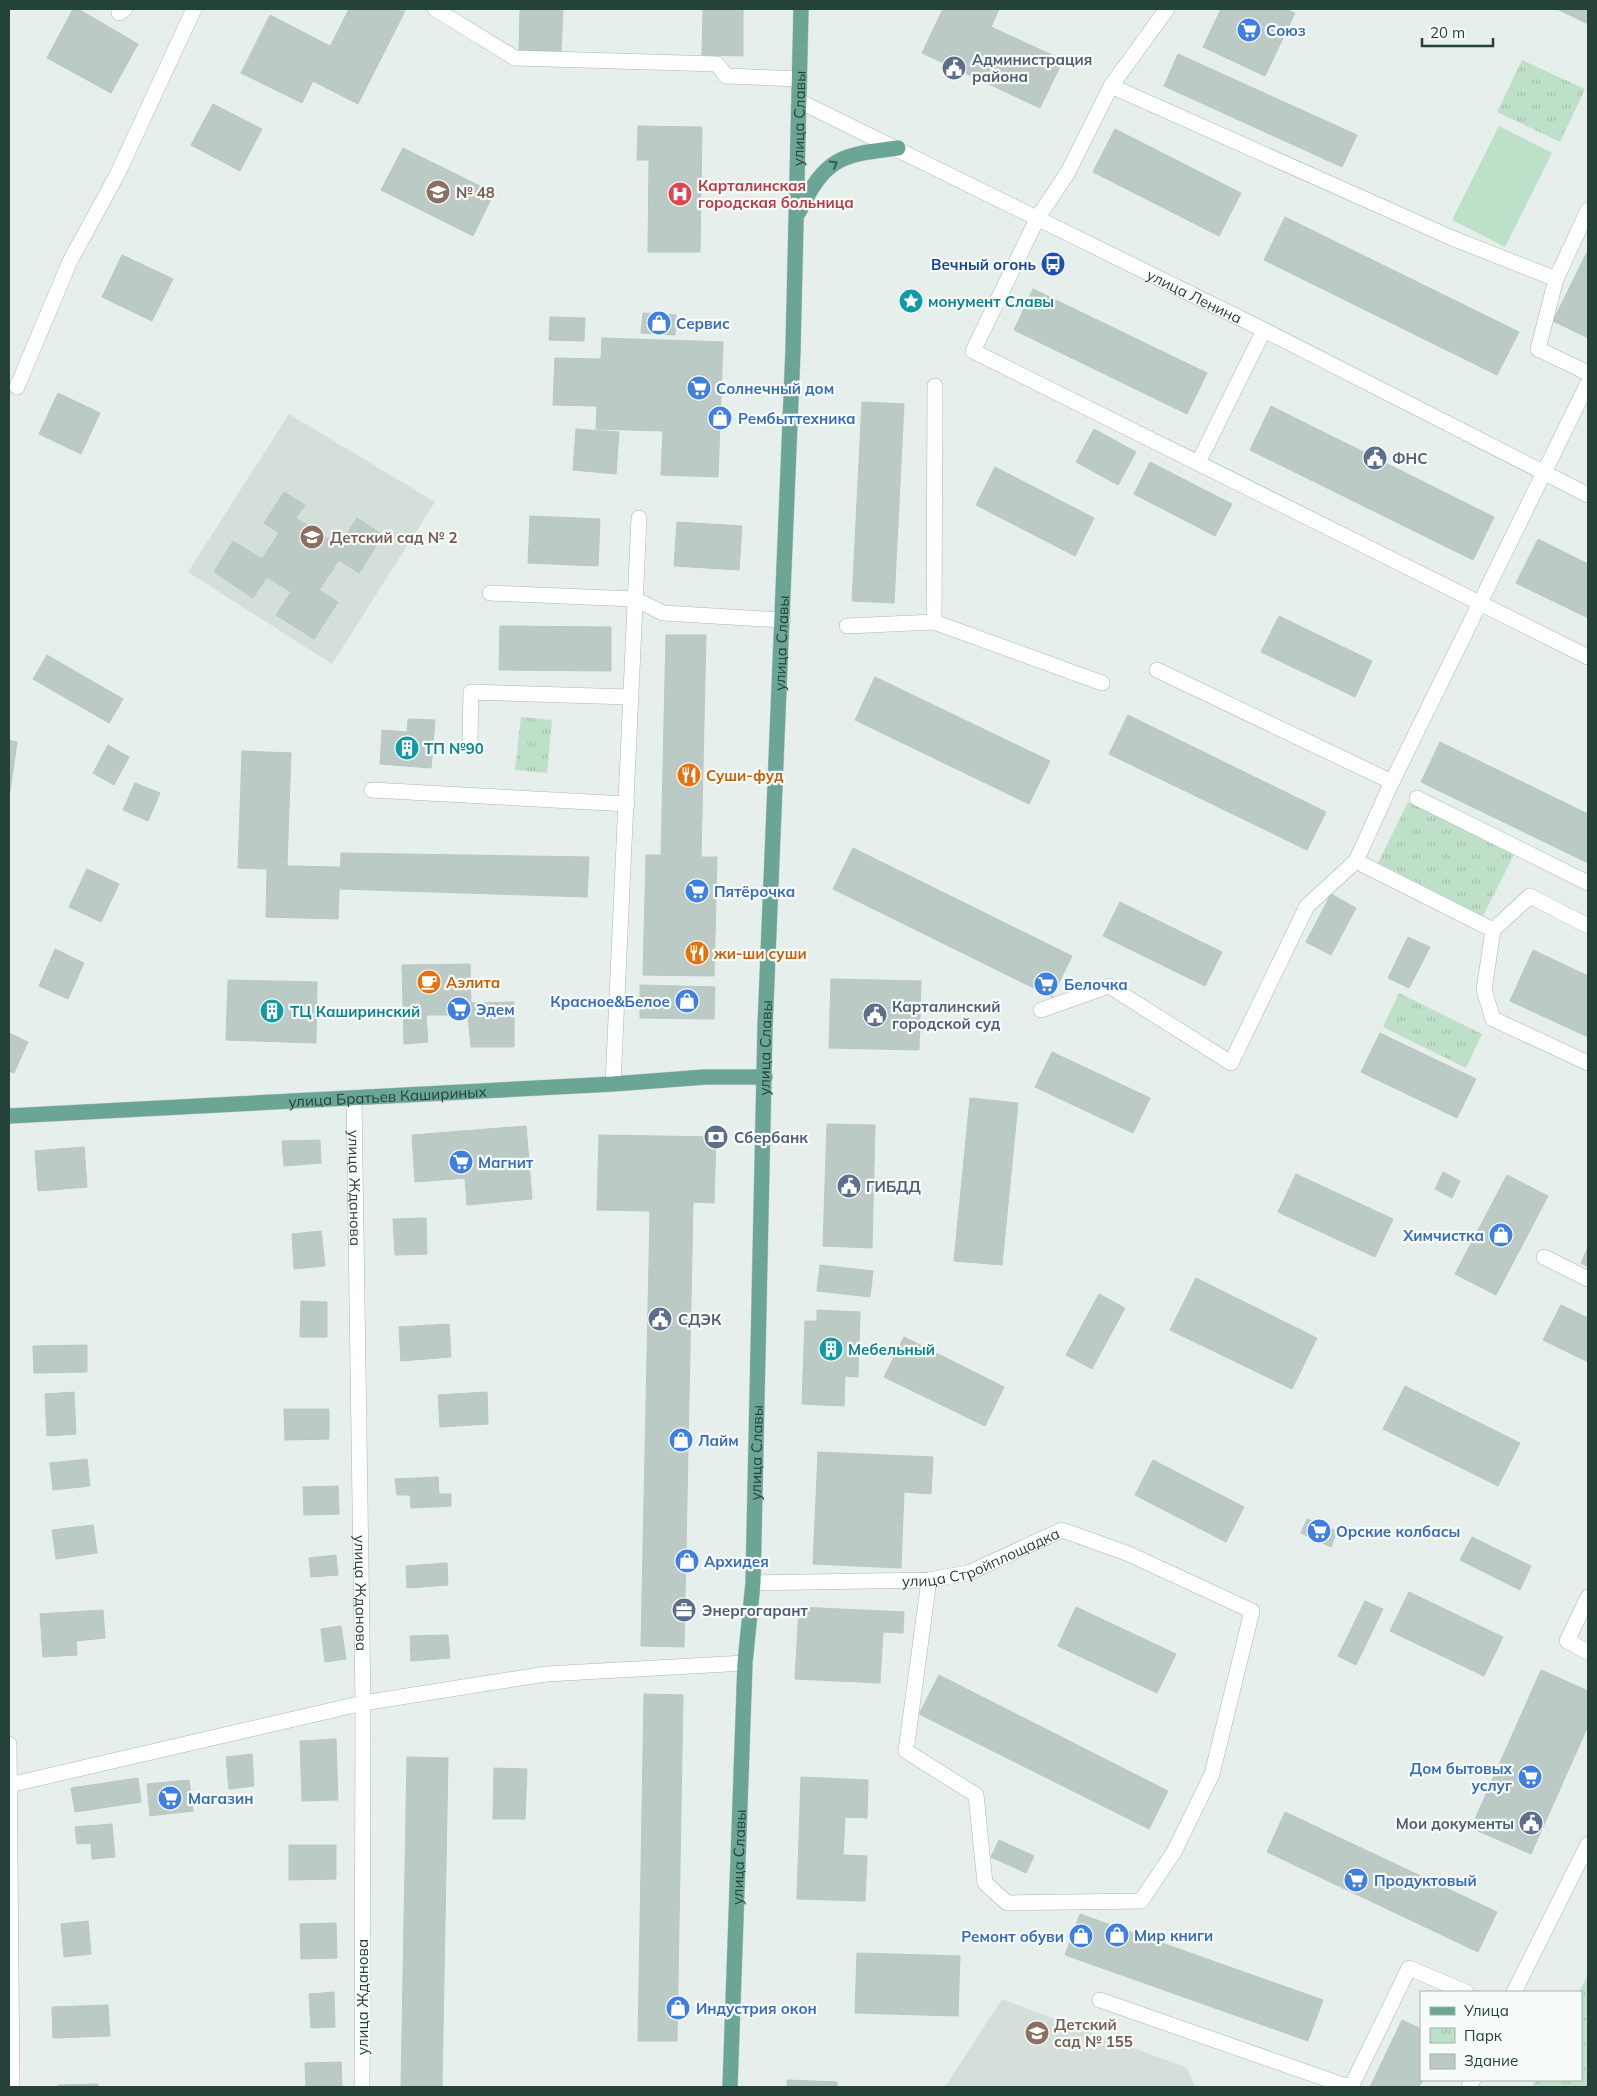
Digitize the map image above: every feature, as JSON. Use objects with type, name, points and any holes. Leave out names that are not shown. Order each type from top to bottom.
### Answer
[{"type":"main road","name":"улица Славы","points":[[730,2087],[745,1663],[753,1583],[765,1027],[783,620],[797,218],[801,9]]},
{"type":"main road","points":[[797,218],[813,184],[828,167],[855,153],[898,148]]},
{"type":"main road","name":"улица Братьев Кашириных","points":[[9,1116],[613,1084],[705,1077],[765,1077]]},
{"type":"street","points":[[16,387],[70,260],[117,175],[194,9]]},
{"type":"street","points":[[435,9],[515,58],[717,64],[726,76],[800,79]]},
{"type":"street","points":[[1167,9],[1111,86],[1068,172],[1037,219],[973,351],[1588,657]]},
{"type":"street","points":[[1111,86],[1452,238],[1556,278]]},
{"type":"street","name":"улица Ленина","points":[[799,101],[898,148],[1037,219],[1264,330],[1588,495]]},
{"type":"street","points":[[1588,210],[1556,278],[1538,349],[1588,373]]},
{"type":"street","points":[[1198,463],[1264,330]]},
{"type":"street","points":[[1041,1010],[1109,986],[1231,1063],[1307,906],[1356,861],[1392,782],[1588,383]]},
{"type":"street","points":[[934,622],[935,386]]},
{"type":"street","points":[[613,1084],[639,518]]},
{"type":"street","points":[[490,593],[635,599],[663,614],[783,620]]},
{"type":"street","points":[[847,626],[934,622],[1102,683]]},
{"type":"street","points":[[1157,670],[1392,782]]},
{"type":"street","points":[[470,740],[472,692],[630,697]]},
{"type":"street","points":[[372,790],[627,804]]},
{"type":"street","points":[[1417,798],[1588,883]]},
{"type":"street","points":[[1356,861],[1493,930]]},
{"type":"street","points":[[1588,926],[1530,896],[1493,930],[1484,990],[1493,1019],[1588,1063]]},
{"type":"street","name":"улица Жданова","points":[[354,1098],[363,1703],[362,2087]]},
{"type":"street","points":[[1544,1257],[1588,1280]]},
{"type":"street","name":"улица Стройплощадка","points":[[753,1583],[929,1580],[968,1573],[1062,1530],[1129,1554],[1252,1611],[1212,1774],[1174,1852],[1141,1900],[1007,1903],[985,1883],[976,1795],[906,1751],[929,1580]]},
{"type":"street","points":[[1588,1597],[1567,1642],[1588,1652]]},
{"type":"street","points":[[9,1785],[363,1703],[546,1674],[745,1663]]},
{"type":"street","points":[[9,1744],[12,2087]]},
{"type":"street","points":[[1514,1991],[1588,1844]]},
{"type":"street","points":[[1100,2000],[1350,2087],[1408,1968],[1464,1991]]},
{"type":"shaded area","name":"Детский сад № 2","points":[[289,414],[435,502],[332,664],[188,572]]},
{"type":"shaded area","name":"Детский сад № 155","points":[[1002,1999],[1187,2068],[1195,2087],[945,2087]]},
{"type":"green space","points":[[1522,60],[1585,89],[1560,142],[1497,112]]},
{"type":"green space","points":[[1499,126],[1552,153],[1505,247],[1452,220]]},
{"type":"green space","points":[[521,717],[552,720],[547,773],[515,770]]},
{"type":"green space","points":[[1408,802],[1514,855],[1483,916],[1378,863]]},
{"type":"green space","points":[[1399,993],[1482,1034],[1466,1068],[1383,1027]]},
{"type":"green space","points":[[1588,1975],[1588,2087],[1532,2087],[1535,2081],[1582,2081],[1582,1991],[1580,1991]]},
{"type":"building","points":[[73,9],[78,9],[138,44],[111,93],[47,58]]},
{"type":"building","points":[[349,9],[405,11],[358,104],[313,81]]},
{"type":"building","points":[[520,9],[563,9],[561,53],[519,52]]},
{"type":"building","points":[[703,9],[743,9],[743,56],[702,55]]},
{"type":"building","points":[[943,9],[999,9],[991,27],[1063,60],[1040,108],[922,53]]},
{"type":"building","name":"Союз","points":[[1221,9],[1285,9],[1295,13],[1265,76],[1203,47]]},
{"type":"building","points":[[1557,9],[1588,9],[1588,24]]},
{"type":"building","points":[[270,15],[330,46],[302,103],[241,73]]},
{"type":"building","points":[[1178,54],[1357,135],[1342,167],[1164,86]]},
{"type":"building","points":[[213,104],[262,129],[240,171],[191,145]]},
{"type":"building","points":[[638,126],[702,127],[700,252],[648,252],[649,160],[637,160]]},
{"type":"building","points":[[1115,129],[1241,193],[1219,236],[1093,172]]},
{"type":"building","name":"№ 48","points":[[403,148],[494,193],[473,236],[381,190]]},
{"type":"building","points":[[1285,217],[1519,332],[1497,375],[1264,260]]},
{"type":"building","points":[[1588,250],[1588,338],[1553,321]]},
{"type":"building","points":[[122,255],[173,279],[152,321],[102,297]]},
{"type":"building","points":[[1033,289],[1207,373],[1187,414],[1014,330]]},
{"type":"building","points":[[643,313],[676,315],[675,335],[641,333]]},
{"type":"building","points":[[550,317],[585,318],[584,341],[549,340]]},
{"type":"building","points":[[602,338],[723,342],[718,477],[661,475],[663,431],[596,429],[597,406],[553,405],[555,358],[601,359]]},
{"type":"building","points":[[58,393],[100,413],[81,454],[39,434]]},
{"type":"building","points":[[862,402],[904,404],[894,603],[852,601]]},
{"type":"building","points":[[1271,406],[1494,517],[1473,560],[1250,450]]},
{"type":"building","points":[[576,429],[619,432],[616,474],[573,470]]},
{"type":"building","points":[[1094,429],[1136,452],[1118,485],[1076,462]]},
{"type":"building","points":[[1150,462],[1232,504],[1215,536],[1134,494]]},
{"type":"building","points":[[995,467],[1094,518],[1075,556],[976,505]]},
{"type":"building","points":[[284,492],[305,505],[296,518],[339,546],[357,518],[383,535],[359,573],[339,560],[319,590],[338,602],[314,639],[276,615],[291,592],[267,577],[253,598],[214,572],[233,541],[262,559],[279,533],[264,523]]},
{"type":"building","points":[[530,516],[600,519],[598,566],[528,563]]},
{"type":"building","points":[[677,522],[742,526],[739,570],[674,566]]},
{"type":"building","points":[[1538,539],[1588,564],[1588,618],[1516,583]]},
{"type":"building","points":[[1279,616],[1372,661],[1355,697],[1261,652]]},
{"type":"building","points":[[500,626],[611,627],[611,671],[499,670]]},
{"type":"building","points":[[666,635],[706,635],[701,857],[717,857],[714,976],[643,975],[646,855],[661,855]]},
{"type":"building","points":[[47,655],[123,699],[109,723],[33,679]]},
{"type":"building","points":[[875,677],[1050,761],[1029,804],[855,720]]},
{"type":"building","points":[[1128,715],[1326,812],[1307,850],[1109,754]]},
{"type":"building","name":"ТП №90","points":[[408,719],[435,720],[431,768],[380,764],[382,730],[407,732]]},
{"type":"building","points":[[9,740],[17,742],[10,792],[9,792]]},
{"type":"building","points":[[1440,742],[1588,814],[1588,863],[1421,782]]},
{"type":"building","points":[[108,745],[129,757],[114,785],[93,773]]},
{"type":"building","points":[[242,751],[291,753],[287,866],[340,867],[338,919],[266,917],[267,869],[238,868]]},
{"type":"building","points":[[135,783],[160,793],[148,821],[123,810]]},
{"type":"building","points":[[853,848],[1072,956],[1052,997],[833,889]]},
{"type":"building","points":[[341,853],[589,857],[587,897],[340,889]]},
{"type":"building","points":[[87,869],[119,884],[101,922],[69,907]]},
{"type":"building","points":[[1331,894],[1356,908],[1331,955],[1306,942]]},
{"type":"building","points":[[1120,902],[1222,952],[1205,986],[1103,936]]},
{"type":"building","points":[[1408,937],[1430,947],[1409,988],[1388,978]]},
{"type":"building","points":[[55,949],[84,963],[68,999],[39,986]]},
{"type":"building","points":[[1533,950],[1588,976],[1588,1037],[1510,1001]]},
{"type":"building","name":"Эдем","points":[[470,964],[471,1003],[514,1002],[514,1047],[471,1047],[468,1015],[426,1015],[428,1042],[404,1044],[402,965]]},
{"type":"building","name":"Карталинский городской суд","points":[[831,979],[921,981],[919,1050],[829,1048]]},
{"type":"building","name":"ТЦ Каширинский","points":[[228,980],[317,982],[316,1043],[226,1040]]},
{"type":"building","points":[[640,985],[715,987],[714,1019],[640,1018]]},
{"type":"building","points":[[9,1033],[28,1042],[14,1073],[9,1071]]},
{"type":"building","points":[[1380,1033],[1476,1079],[1457,1118],[1361,1072]]},
{"type":"building","points":[[1052,1052],[1150,1098],[1133,1133],[1035,1087]]},
{"type":"building","points":[[970,1098],[1018,1103],[1002,1265],[954,1261]]},
{"type":"building","name":"ГИБДД","points":[[827,1124],[875,1125],[872,1248],[823,1246]]},
{"type":"building","points":[[526,1126],[532,1199],[467,1205],[465,1178],[415,1182],[412,1135]]},
{"type":"building","points":[[599,1135],[716,1137],[714,1203],[693,1202],[684,1647],[641,1646],[650,1211],[597,1210]]},
{"type":"building","points":[[320,1140],[321,1163],[284,1166],[282,1141]]},
{"type":"building","points":[[84,1147],[87,1187],[38,1191],[35,1151]]},
{"type":"building","points":[[1443,1172],[1460,1181],[1452,1198],[1435,1189]]},
{"type":"building","points":[[1296,1174],[1393,1219],[1375,1257],[1278,1212]]},
{"type":"building","name":"Химчистка","points":[[1507,1175],[1548,1196],[1496,1295],[1455,1274]]},
{"type":"building","points":[[426,1218],[427,1254],[395,1255],[393,1219]]},
{"type":"building","points":[[321,1231],[325,1266],[294,1269],[292,1234]]},
{"type":"building","points":[[1588,1247],[1588,1267],[1581,1263]]},
{"type":"building","points":[[820,1265],[873,1271],[870,1297],[817,1291]]},
{"type":"building","points":[[1196,1278],[1317,1338],[1292,1389],[1170,1330]]},
{"type":"building","points":[[1099,1294],[1125,1308],[1092,1369],[1066,1355]]},
{"type":"building","points":[[301,1301],[327,1302],[327,1337],[300,1337]]},
{"type":"building","points":[[1561,1305],[1588,1318],[1588,1362],[1543,1340]]},
{"type":"building","name":"Мебельный","points":[[817,1310],[860,1312],[858,1377],[845,1376],[844,1406],[802,1404],[805,1321],[817,1321]]},
{"type":"building","points":[[449,1324],[451,1357],[401,1361],[399,1327]]},
{"type":"building","points":[[904,1337],[1004,1387],[985,1426],[884,1377]]},
{"type":"building","points":[[87,1345],[87,1372],[34,1373],[33,1346]]},
{"type":"building","points":[[1405,1386],[1520,1443],[1498,1486],[1383,1429]]},
{"type":"building","points":[[74,1392],[76,1434],[47,1436],[45,1394]]},
{"type":"building","points":[[487,1392],[488,1424],[440,1427],[438,1395]]},
{"type":"building","points":[[284,1409],[329,1409],[329,1439],[285,1440]]},
{"type":"building","points":[[818,1452],[933,1457],[931,1494],[904,1492],[901,1568],[813,1564]]},
{"type":"building","points":[[87,1459],[90,1486],[53,1490],[50,1463]]},
{"type":"building","points":[[1153,1460],[1244,1507],[1226,1542],[1135,1495]]},
{"type":"building","points":[[438,1477],[439,1494],[451,1494],[451,1506],[411,1508],[410,1495],[397,1495],[395,1479]]},
{"type":"building","points":[[338,1486],[339,1514],[304,1515],[303,1487]]},
{"type":"building","points":[[1307,1519],[1337,1531],[1331,1547],[1301,1533]]},
{"type":"building","points":[[93,1525],[97,1553],[56,1559],[52,1530]]},
{"type":"building","points":[[1472,1537],[1531,1566],[1520,1590],[1460,1560]]},
{"type":"building","points":[[336,1555],[338,1575],[311,1577],[309,1558]]},
{"type":"building","points":[[447,1563],[448,1585],[407,1588],[406,1566]]},
{"type":"building","points":[[1409,1592],[1503,1637],[1484,1676],[1390,1631]]},
{"type":"building","points":[[1365,1601],[1383,1609],[1356,1665],[1338,1656]]},
{"type":"building","points":[[799,1607],[904,1612],[903,1633],[883,1632],[880,1683],[795,1679]]},
{"type":"building","points":[[1076,1607],[1176,1654],[1157,1693],[1058,1646]]},
{"type":"building","points":[[103,1610],[105,1638],[76,1641],[77,1655],[43,1657],[40,1614]]},
{"type":"building","points":[[341,1626],[346,1659],[325,1662],[321,1629]]},
{"type":"building","points":[[448,1635],[450,1658],[411,1661],[410,1636]]},
{"type":"building","name":"Дом бытовых услуг","points":[[1541,1670],[1588,1691],[1588,1726],[1531,1854],[1471,1828]]},
{"type":"building","points":[[939,1675],[1168,1791],[1149,1829],[919,1714]]},
{"type":"building","points":[[644,1694],[683,1695],[677,2041],[638,2041]]},
{"type":"building","points":[[336,1739],[338,1800],[302,1801],[300,1741]]},
{"type":"building","points":[[252,1754],[254,1786],[229,1789],[226,1757]]},
{"type":"building","points":[[407,1757],[448,1758],[442,2087],[401,2087]]},
{"type":"building","points":[[494,1768],[527,1769],[525,1819],[493,1819]]},
{"type":"building","points":[[801,1777],[868,1780],[867,1818],[845,1817],[843,1855],[867,1856],[865,1901],[797,1899]]},
{"type":"building","points":[[138,1778],[141,1802],[75,1812],[71,1788]]},
{"type":"building","name":"Магазин","points":[[189,1780],[193,1811],[150,1816],[147,1784]]},
{"type":"building","points":[[1285,1812],[1497,1912],[1478,1952],[1267,1852]]},
{"type":"building","points":[[112,1824],[115,1857],[92,1859],[91,1843],[77,1844],[75,1827]]},
{"type":"building","points":[[999,1840],[1034,1856],[1026,1873],[991,1857]]},
{"type":"building","points":[[289,1845],[336,1845],[336,1879],[289,1880]]},
{"type":"building","points":[[1080,1914],[1323,2000],[1308,2041],[1065,1955]]},
{"type":"building","points":[[88,1921],[91,1954],[64,1957],[61,1924]]},
{"type":"building","points":[[336,1923],[337,1958],[301,1959],[300,1924]]},
{"type":"building","points":[[857,1953],[960,1956],[958,2016],[855,2013]]},
{"type":"building","points":[[334,1992],[335,2027],[311,2028],[309,1994]]},
{"type":"building","points":[[108,2005],[110,2036],[53,2038],[52,2007]]},
{"type":"building","points":[[1402,2020],[1420,2029],[1420,2081],[1422,2081],[1419,2087],[1370,2087]]},
{"type":"building","points":[[341,2062],[342,2087],[306,2087],[305,2063]]},
{"type":"building","points":[[787,2080],[837,2082],[837,2087],[787,2087]]},
{"type":"building","points":[[98,2084],[98,2087],[57,2087],[58,2085]]},
{"type":"place","name":"Союз","points":[[1249,30]]},
{"type":"place","name":"Администрация района","points":[[954,68]]},
{"type":"place","name":"№ 48","points":[[438,192]]},
{"type":"place","name":"Карталинская городская больница","points":[[680,194]]},
{"type":"place","name":"Вечный огонь","points":[[1053,264]]},
{"type":"place","name":"монумент Славы","points":[[911,301]]},
{"type":"place","name":"Сервис","points":[[659,323]]},
{"type":"place","name":"Солнечный дом","points":[[699,388]]},
{"type":"place","name":"Рембыттехника","points":[[720,418]]},
{"type":"place","name":"ФНС","points":[[1375,458]]},
{"type":"place","name":"Детский сад № 2","points":[[312,537]]},
{"type":"place","name":"ТП №90","points":[[407,748]]},
{"type":"place","name":"Суши-фуд","points":[[689,775]]},
{"type":"place","name":"Пятёрочка","points":[[697,891]]},
{"type":"place","name":"жи-ши суши","points":[[697,953]]},
{"type":"place","name":"Аэлита","points":[[429,982]]},
{"type":"place","name":"Белочка","points":[[1046,984]]},
{"type":"place","name":"Красное&Белое","points":[[687,1001]]},
{"type":"place","name":"Эдем","points":[[459,1009]]},
{"type":"place","name":"ТЦ Каширинский","points":[[272,1011]]},
{"type":"place","name":"Карталинский городской суд","points":[[875,1015]]},
{"type":"place","name":"Сбербанк","points":[[716,1137]]},
{"type":"place","name":"Магнит","points":[[461,1162]]},
{"type":"place","name":"ГИБДД","points":[[849,1186]]},
{"type":"place","name":"Химчистка","points":[[1501,1235]]},
{"type":"place","name":"СДЭК","points":[[660,1319]]},
{"type":"place","name":"Мебельный","points":[[831,1349]]},
{"type":"place","name":"Лайм","points":[[681,1440]]},
{"type":"place","name":"Орские колбасы","points":[[1319,1531]]},
{"type":"place","name":"Архидея","points":[[687,1561]]},
{"type":"place","name":"Энергогарант","points":[[684,1610]]},
{"type":"place","name":"Дом бытовых услуг","points":[[1530,1777]]},
{"type":"place","name":"Магазин","points":[[170,1798]]},
{"type":"place","name":"Мои документы","points":[[1531,1823]]},
{"type":"place","name":"Продуктовый","points":[[1356,1880]]},
{"type":"place","name":"Мир книги","points":[[1117,1935]]},
{"type":"place","name":"Ремонт обуви","points":[[1081,1936]]},
{"type":"place","name":"Индустрия окон","points":[[678,2008]]},
{"type":"place","name":"Детский сад № 155","points":[[1037,2033]]}]
